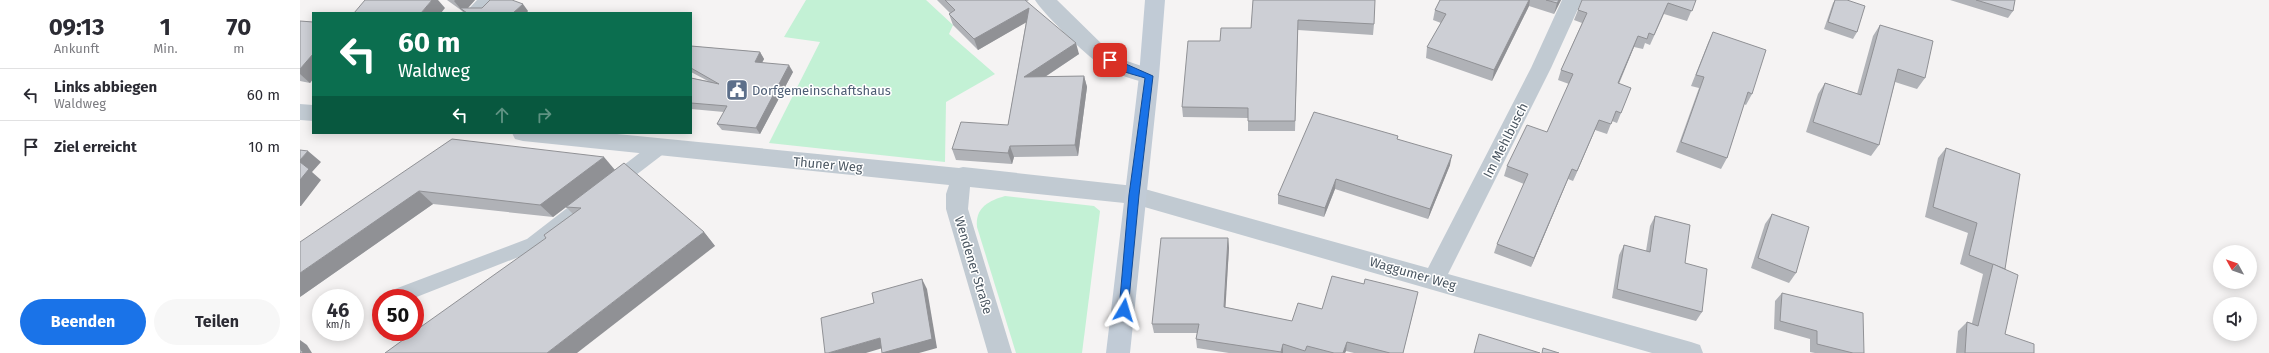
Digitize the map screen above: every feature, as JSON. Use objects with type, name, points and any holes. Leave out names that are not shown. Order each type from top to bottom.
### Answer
[{"type":"main road","points":[[1118,353],[1125,296],[1134,195],[1149,76],[1155,0]]},
{"type":"street","points":[[476,12],[490,0]]},
{"type":"street","points":[[1046,0],[1101,54],[1120,66],[1149,76]]},
{"type":"street","name":"Im Mehlbusch","points":[[1434,279],[1541,68],[1572,0]]},
{"type":"street","points":[[300,112],[312,113]]},
{"type":"street","name":"Thuner Weg","points":[[532,134],[660,148],[963,176],[1134,195]]},
{"type":"street","name":"Wendener Straße","points":[[963,176],[957,194],[957,209],[1000,353]]},
{"type":"street","name":"Waggumer Weg","points":[[1134,195],[1691,353]]},
{"type":"lane","points":[[416,289],[533,244],[660,148]]},
{"type":"green space","points":[[806,0],[926,0],[953,25],[949,34],[995,74],[946,102],[945,162],[769,143],[820,42],[784,37]]},
{"type":"green space","points":[[1005,196],[1094,206],[1100,211],[1082,353],[1016,353],[977,227],[977,220],[980,210],[993,200]]},
{"type":"building","points":[[365,0],[432,0],[422,12],[355,12]]},
{"type":"building","points":[[490,0],[512,0],[523,4],[514,12],[466,12],[460,8],[482,8]]},
{"type":"building","points":[[945,0],[1025,0],[1076,43],[1024,77],[1084,76],[1075,145],[1010,146],[1008,153],[952,149],[961,122],[1008,125],[1029,8],[974,39],[949,14],[955,10]]},
{"type":"building","points":[[1253,0],[1375,0],[1374,24],[1298,20],[1295,121],[1248,121],[1248,108],[1182,107],[1188,41],[1220,41],[1221,28],[1251,28]]},
{"type":"building","points":[[1440,0],[1529,0],[1494,70],[1427,47],[1446,14],[1435,10]]},
{"type":"building","points":[[1546,0],[1559,0],[1557,3]]},
{"type":"building","points":[[1582,0],[1696,0],[1692,11],[1668,3],[1654,35],[1649,33],[1647,39],[1638,36],[1618,83],[1631,88],[1621,113],[1616,111],[1611,124],[1599,120],[1577,171],[1572,169],[1534,258],[1497,244],[1528,174],[1507,166],[1527,125],[1547,132],[1573,74],[1561,70],[1587,13],[1578,10]]},
{"type":"building","points":[[1835,0],[1847,0],[1865,6],[1857,32],[1828,22]]},
{"type":"building","points":[[1976,0],[2015,0],[2013,11]]},
{"type":"building","points":[[300,21],[312,22],[312,55],[300,69]]},
{"type":"building","points":[[1880,25],[1933,41],[1925,78],[1898,69],[1879,145],[1813,122],[1825,83],[1861,95]]},
{"type":"building","points":[[1713,32],[1766,50],[1752,94],[1748,92],[1727,158],[1681,142],[1704,77],[1696,75]]},
{"type":"building","name":"Dorfgemeinschaftshaus","points":[[692,46],[760,52],[755,62],[789,65],[756,128],[717,124],[727,106],[692,103],[692,78],[719,84],[692,69]]},
{"type":"building","points":[[1314,112],[1398,136],[1397,139],[1452,155],[1430,209],[1336,179],[1325,208],[1278,195]]},
{"type":"building","points":[[452,139],[604,157],[540,205],[419,191],[300,273],[300,242]]},
{"type":"building","points":[[1946,148],[2020,174],[2005,269],[1969,255],[1977,223],[1933,207]]},
{"type":"building","points":[[300,150],[308,151],[300,160]]},
{"type":"building","points":[[300,162],[309,169],[300,180]]},
{"type":"building","points":[[624,163],[704,232],[547,353],[385,353],[402,341],[424,341],[424,325],[546,238],[544,235],[581,208],[566,207]]},
{"type":"building","points":[[1772,214],[1809,227],[1796,273],[1758,258]]},
{"type":"building","points":[[1655,216],[1690,225],[1685,263],[1707,269],[1702,312],[1617,289],[1624,245],[1650,252]]},
{"type":"building","points":[[1161,238],[1228,238],[1224,307],[1292,321],[1298,303],[1322,309],[1332,276],[1364,284],[1365,279],[1418,292],[1403,353],[1390,353],[1347,342],[1343,353],[1334,353],[1307,346],[1305,351],[1283,344],[1281,352],[1196,339],[1199,324],[1152,324]]},
{"type":"building","points":[[1993,264],[2018,275],[2005,334],[2034,344],[2034,353],[1965,353],[1967,322],[1978,326]]},
{"type":"building","points":[[922,279],[932,339],[882,353],[880,338],[825,353],[821,318],[874,303],[872,293]]},
{"type":"building","points":[[1782,293],[1863,313],[1864,353],[1853,353],[1817,344],[1817,331],[1780,321]]},
{"type":"building","points":[[1479,334],[1540,353],[1474,353]]},
{"type":"building","points":[[1543,348],[1559,353],[1542,353]]},
{"type":"place","name":"Dorfgemeinschaftshaus","points":[[737,90]]},
{"type":"route","points":[[1110,60],[1120,66],[1149,76],[1134,195],[1124,310]]}]
